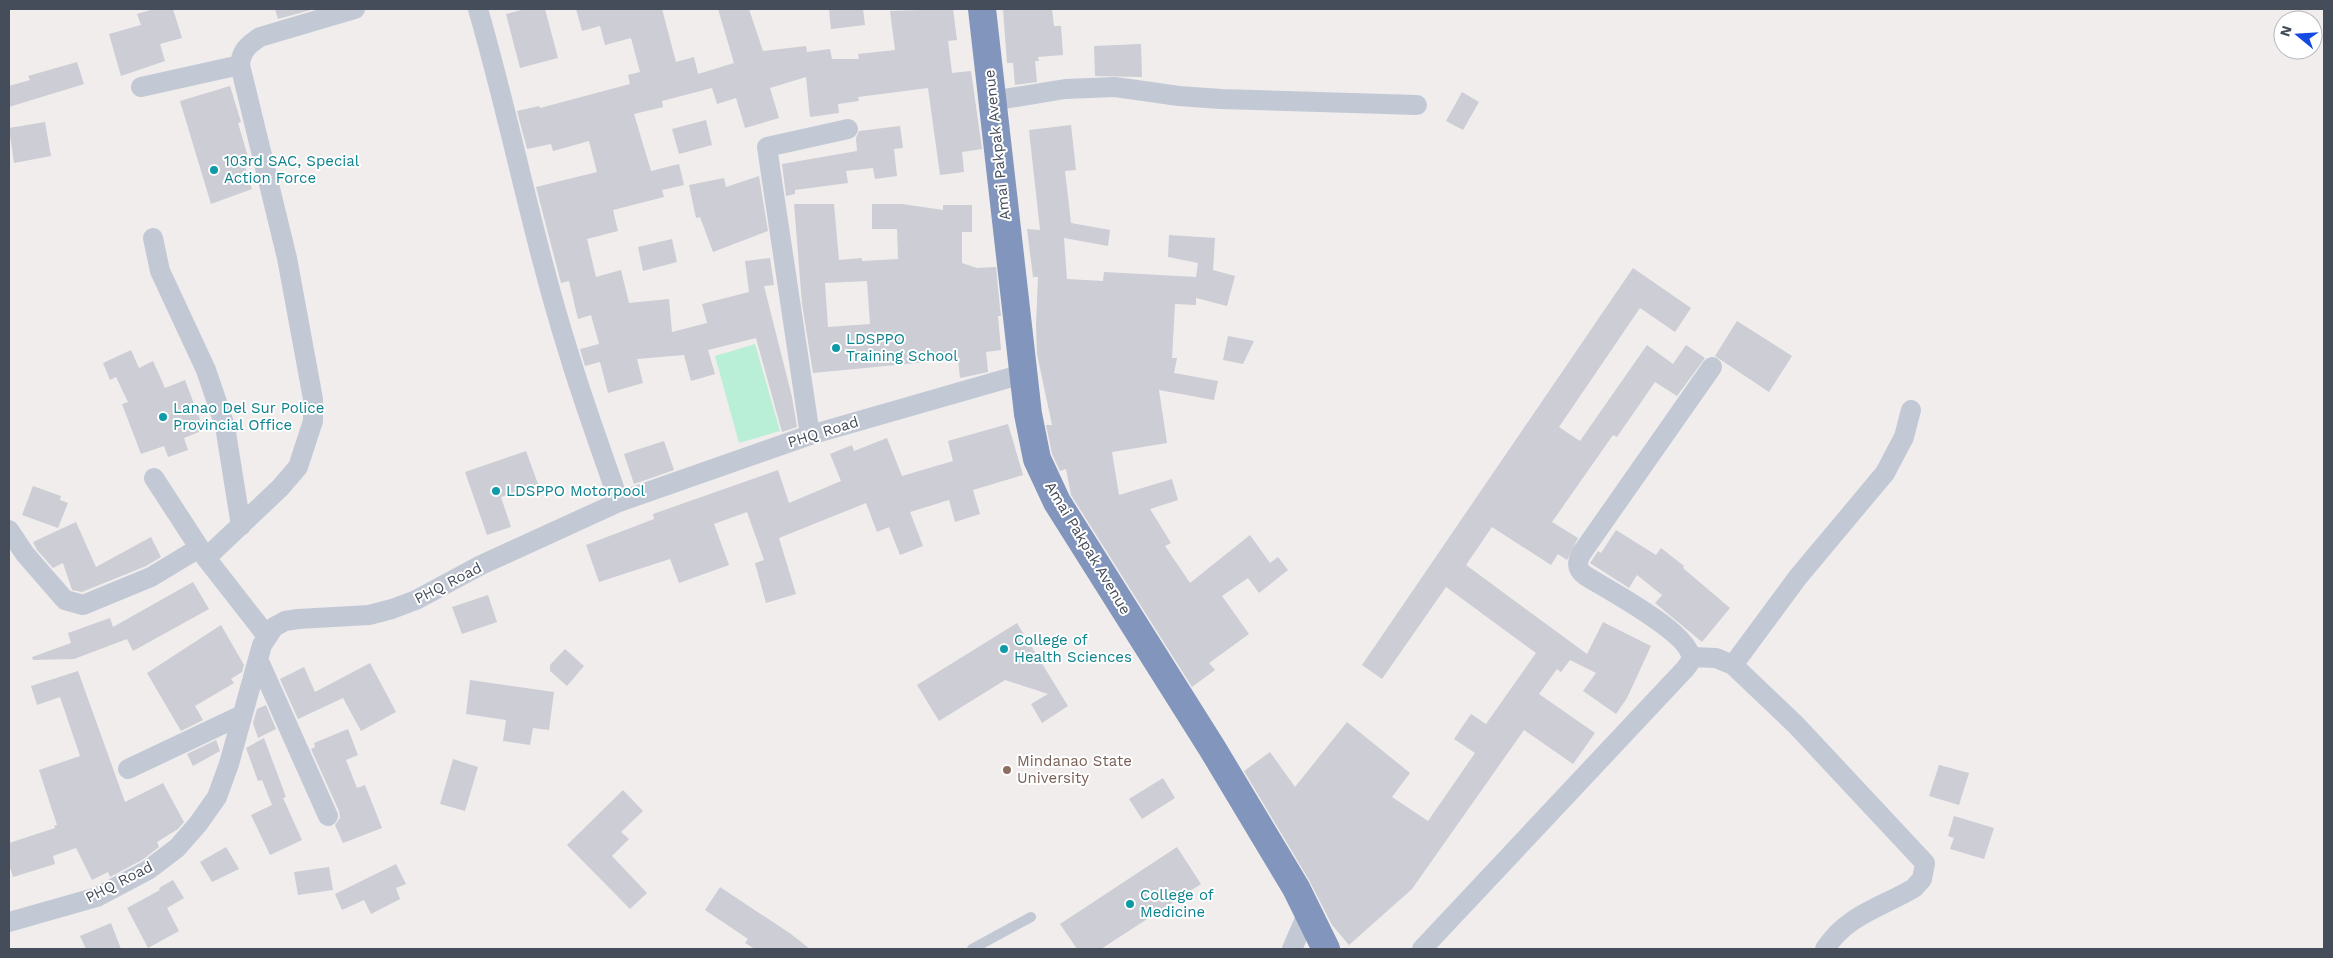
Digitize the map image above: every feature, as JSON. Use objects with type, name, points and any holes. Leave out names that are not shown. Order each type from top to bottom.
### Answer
[{"type":"highway","name":"Amai Pakpak Avenue","points":[[982,9],[1023,374],[1037,459],[1052,492],[1212,748],[1308,912],[1326,949]]},
{"type":"street","points":[[9,530],[25,554],[65,600],[83,605],[203,553],[241,526],[280,488],[298,466],[313,421],[313,399],[287,258],[240,65],[241,54],[249,44],[260,37],[355,9]]},
{"type":"street","points":[[478,9],[569,354],[619,502]]},
{"type":"street","points":[[141,87],[240,65]]},
{"type":"street","points":[[992,101],[1065,90],[1115,87],[1179,96],[1221,99],[1417,105]]},
{"type":"street","points":[[810,435],[767,147],[848,129]]},
{"type":"street","points":[[153,238],[160,271],[206,370],[225,426],[241,526]]},
{"type":"street","points":[[1692,656],[1690,651],[1669,628],[1586,576],[1579,571],[1578,566],[1581,554],[1712,367]]},
{"type":"street","name":"PHQ Road","points":[[9,922],[96,897],[148,870],[177,848],[198,824],[217,797],[258,659],[267,636],[274,627],[285,621],[369,615],[392,609],[416,600],[482,565],[619,502],[810,435],[1023,374]]},
{"type":"street","points":[[1733,665],[1798,577],[1885,473],[1904,437],[1911,410]]},
{"type":"street","points":[[154,478],[203,553],[267,636]]},
{"type":"street","points":[[1692,656],[1716,658],[1733,665],[1796,725],[1925,863],[1922,879],[1914,888],[1845,924],[1825,949]]},
{"type":"street","points":[[1422,949],[1685,670],[1692,656]]},
{"type":"street","points":[[258,659],[328,816]]},
{"type":"street","points":[[128,769],[242,715]]},
{"type":"street","points":[[1292,949],[1308,912]]},
{"type":"lane","points":[[972,949],[1032,917]]},
{"type":"green space","points":[[755,344],[780,431],[739,443],[715,356]]},
{"type":"building","points":[[154,9],[173,9],[182,38],[160,44],[165,61],[121,76],[109,34],[141,25],[137,14]]},
{"type":"building","points":[[275,9],[314,9],[278,19]]},
{"type":"building","points":[[525,9],[545,9],[558,58],[520,68],[506,14]]},
{"type":"building","points":[[576,9],[662,9],[676,62],[694,57],[698,74],[734,63],[718,9],[749,9],[763,51],[806,46],[807,52],[830,49],[832,59],[859,59],[858,54],[895,50],[890,11],[953,9],[957,40],[948,41],[952,73],[971,71],[982,149],[962,152],[964,172],[940,175],[928,88],[858,97],[859,101],[838,104],[839,113],[810,117],[806,77],[770,88],[779,118],[745,128],[736,98],[717,104],[712,88],[662,101],[663,107],[634,114],[651,171],[679,164],[684,185],[662,190],[664,197],[613,210],[618,231],[587,239],[596,277],[621,270],[629,303],[669,299],[672,332],[707,323],[702,304],[749,292],[745,261],[770,258],[774,285],[764,286],[792,397],[797,427],[782,432],[756,338],[708,350],[715,374],[691,381],[684,355],[637,359],[643,383],[608,393],[600,362],[585,366],[580,349],[599,344],[591,315],[578,319],[569,281],[561,283],[536,187],[597,172],[589,141],[553,151],[551,144],[527,149],[517,111],[539,106],[540,108],[630,84],[628,75],[640,72],[631,38],[605,45],[600,26],[582,31]]},
{"type":"building","points":[[829,9],[863,9],[865,25],[831,29]]},
{"type":"building","points":[[1003,9],[1052,9],[1054,26],[1061,26],[1063,55],[1038,57],[1039,61],[1035,61],[1037,82],[1015,85],[1013,63],[1007,63]]},
{"type":"building","points":[[1141,44],[1142,77],[1095,76],[1094,46]]},
{"type":"building","points":[[77,62],[84,84],[9,107],[9,86],[30,80],[28,76]]},
{"type":"building","points":[[230,86],[241,122],[238,123],[248,157],[243,159],[252,189],[211,204],[180,101]]},
{"type":"building","points":[[1462,92],[1479,102],[1463,130],[1446,121]]},
{"type":"building","points":[[706,120],[712,145],[679,154],[672,129]]},
{"type":"building","points":[[45,122],[51,156],[14,163],[9,128]]},
{"type":"building","points":[[1071,125],[1076,170],[1065,171],[1071,223],[1110,230],[1108,246],[1064,238],[1067,279],[1103,281],[1104,272],[1196,277],[1198,263],[1168,257],[1169,235],[1215,238],[1213,270],[1235,276],[1227,306],[1196,298],[1196,305],[1175,304],[1172,358],[1177,358],[1174,373],[1218,381],[1214,400],[1159,390],[1167,443],[1112,452],[1119,495],[1172,479],[1178,500],[1150,509],[1171,543],[1165,546],[1190,583],[1250,535],[1270,563],[1278,557],[1288,570],[1259,593],[1248,578],[1222,596],[1249,634],[1209,663],[1215,670],[1192,687],[1071,495],[1066,469],[1060,471],[1052,454],[1046,425],[1052,425],[1037,354],[1038,277],[1033,277],[1027,229],[1040,230],[1029,130]]},
{"type":"building","points":[[900,126],[903,148],[894,149],[897,176],[875,179],[873,168],[846,171],[848,183],[795,190],[795,194],[786,196],[782,164],[857,151],[856,138],[859,131]]},
{"type":"building","points":[[759,176],[768,231],[713,252],[700,217],[696,218],[689,185],[724,178],[726,187]]},
{"type":"building","points":[[794,204],[834,204],[839,260],[862,258],[862,261],[898,259],[897,229],[872,229],[872,204],[902,204],[943,210],[943,205],[972,205],[972,232],[962,232],[962,263],[977,268],[996,267],[1001,316],[998,316],[1001,350],[986,352],[988,372],[960,378],[958,359],[813,373],[802,304]],"holes":[[[867,281],[870,324],[828,327],[825,283]]]},
{"type":"building","points":[[672,239],[677,262],[643,271],[638,247]]},
{"type":"building","points":[[1633,268],[1691,308],[1675,332],[1640,308],[1559,427],[1580,441],[1647,345],[1673,364],[1686,345],[1705,358],[1677,396],[1655,382],[1617,437],[1613,435],[1552,522],[1578,538],[1567,560],[1558,554],[1551,565],[1492,527],[1466,565],[1587,654],[1603,622],[1651,646],[1627,698],[1616,714],[1583,691],[1596,673],[1570,660],[1561,672],[1557,669],[1539,694],[1595,733],[1573,764],[1524,730],[1412,889],[1349,945],[1332,925],[1309,880],[1244,771],[1270,752],[1295,787],[1347,722],[1410,773],[1392,797],[1428,821],[1475,753],[1454,739],[1471,714],[1486,724],[1536,653],[1446,587],[1382,679],[1362,665]]},
{"type":"building","points":[[1737,321],[1792,356],[1769,392],[1715,356]]},
{"type":"building","points":[[1228,336],[1254,341],[1243,364],[1223,360]]},
{"type":"building","name":"Lanao Del Sur Police Provincial Office","points":[[131,350],[139,368],[153,361],[165,388],[185,380],[204,430],[184,438],[188,450],[168,457],[164,446],[141,454],[122,404],[128,402],[116,377],[110,380],[103,363]]},
{"type":"building","points":[[1008,424],[1023,475],[973,490],[980,514],[955,522],[949,500],[910,512],[923,546],[900,555],[889,527],[877,532],[866,503],[779,538],[796,594],[766,603],[755,563],[764,560],[747,512],[714,524],[729,565],[679,583],[670,559],[599,582],[586,545],[654,519],[653,514],[778,470],[789,503],[841,481],[830,454],[852,445],[854,451],[887,438],[902,476],[953,461],[948,441]]},
{"type":"building","points":[[664,441],[674,470],[634,484],[624,454]]},
{"type":"building","name":"LDSPPO Motorpool","points":[[526,451],[538,484],[501,497],[511,527],[487,535],[465,472]]},
{"type":"building","points":[[33,486],[61,496],[60,500],[68,503],[58,528],[22,515]]},
{"type":"building","points":[[76,522],[96,567],[151,537],[161,557],[146,566],[82,592],[72,590],[63,563],[53,568],[37,550],[33,542]]},
{"type":"building","points":[[1616,530],[1656,555],[1661,548],[1684,566],[1683,568],[1730,608],[1702,642],[1655,603],[1662,595],[1637,575],[1629,588],[1590,563],[1598,551],[1601,553]]},
{"type":"building","points":[[193,582],[209,609],[133,651],[127,639],[74,659],[33,660],[32,657],[71,643],[68,633],[110,618],[113,627]]},
{"type":"building","points":[[488,595],[497,622],[462,634],[452,607]]},
{"type":"building","name":"College of Health Sciences","points":[[1017,623],[1068,706],[1042,723],[1031,704],[1048,694],[1005,680],[939,721],[917,685]]},
{"type":"building","points":[[221,625],[244,665],[242,672],[231,679],[234,683],[195,706],[203,720],[181,731],[147,673]]},
{"type":"building","points":[[565,649],[584,666],[567,686],[550,671],[550,665]]},
{"type":"building","points":[[370,663],[396,712],[361,731],[343,698],[298,719],[280,679],[304,667],[315,692]]},
{"type":"building","points":[[78,671],[125,802],[163,783],[184,822],[178,829],[157,842],[159,847],[142,860],[110,877],[108,872],[92,880],[76,848],[53,856],[55,864],[13,877],[9,864],[9,843],[55,828],[54,826],[57,825],[39,770],[80,756],[60,697],[37,705],[31,686]]},
{"type":"building","points":[[470,680],[554,692],[549,730],[533,728],[530,745],[503,741],[506,720],[466,714]]},
{"type":"building","points":[[266,705],[276,729],[258,738],[253,723],[257,709]]},
{"type":"building","points":[[348,729],[358,755],[346,760],[357,788],[365,785],[382,828],[343,843],[335,825],[340,818],[339,811],[311,749],[315,747],[314,743]]},
{"type":"building","points":[[264,738],[286,797],[283,798],[302,840],[270,855],[251,815],[272,805],[262,780],[258,781],[246,748]]},
{"type":"building","points":[[216,740],[220,751],[193,766],[187,754]]},
{"type":"building","points":[[453,759],[478,767],[465,811],[440,804]]},
{"type":"building","points":[[1939,765],[1969,773],[1959,805],[1929,796]]},
{"type":"building","points":[[1163,778],[1175,798],[1142,819],[1129,799]]},
{"type":"building","points":[[623,790],[643,811],[621,832],[629,839],[612,856],[647,893],[630,909],[567,845]]},
{"type":"building","points":[[1954,816],[1994,828],[1984,859],[1950,849],[1954,838],[1948,836]]},
{"type":"building","points":[[226,847],[239,869],[212,882],[200,862]]},
{"type":"building","name":"College of Medicine","points":[[1177,847],[1201,884],[1101,949],[1077,949],[1060,924]]},
{"type":"building","points":[[396,864],[406,884],[396,888],[400,899],[371,914],[364,900],[342,910],[335,894]]},
{"type":"building","points":[[329,867],[333,890],[298,895],[294,872]]},
{"type":"building","points":[[173,880],[184,898],[167,908],[179,931],[148,948],[127,908],[160,890],[159,888]]},
{"type":"building","points":[[720,887],[791,934],[810,949],[755,949],[745,943],[748,939],[705,910]]},
{"type":"building","points":[[111,923],[121,949],[86,949],[80,936]]},
{"type":"place","name":"103rd SAC, Special Action Force","points":[[214,170]]},
{"type":"place","name":"LDSPPO Training School","points":[[836,348]]},
{"type":"place","name":"Lanao Del Sur Police Provincial Office","points":[[163,417]]},
{"type":"place","name":"LDSPPO Motorpool","points":[[496,491]]},
{"type":"place","name":"College of Health Sciences","points":[[1004,649]]},
{"type":"place","name":"Mindanao State University","points":[[1007,770]]},
{"type":"place","name":"College of Medicine","points":[[1130,904]]}]
